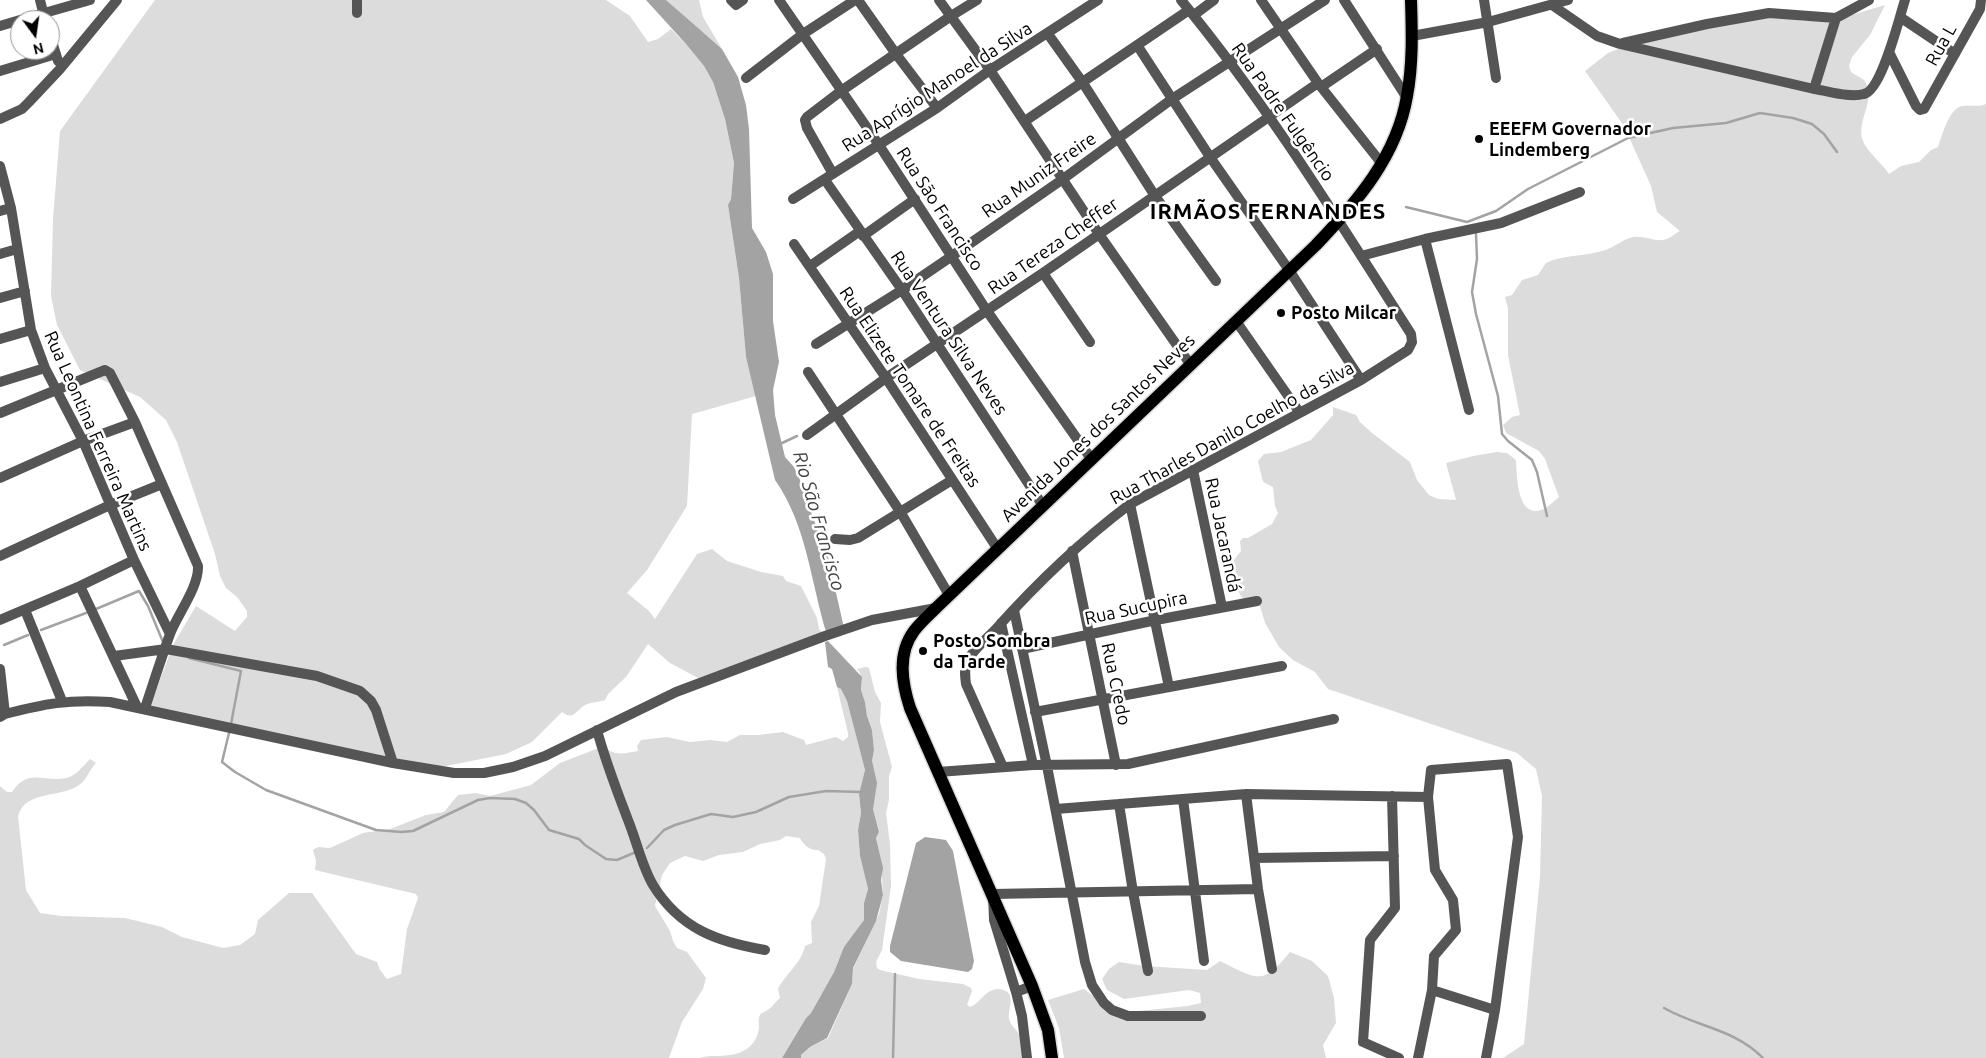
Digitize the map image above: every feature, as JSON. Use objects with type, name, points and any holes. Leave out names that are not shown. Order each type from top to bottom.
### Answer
[{"type":"main road","name":"Avenida Jones dos Santos Neves","points":[[1052,1058],[1048,1030],[1032,986],[938,772],[903,687],[902,666],[906,648],[913,632],[949,594],[1044,506],[1289,270],[1339,221],[1370,182],[1382,164],[1398,130],[1407,98],[1412,36],[1411,0]]},
{"type":"street","points":[[60,10],[90,0]]},
{"type":"street","points":[[0,118],[22,109],[60,69],[117,0]]},
{"type":"street","points":[[356,13],[357,0]]},
{"type":"street","name":"Rua São Francisco","points":[[780,0],[915,199],[987,311],[1092,460]]},
{"type":"street","points":[[746,78],[803,34],[857,0],[937,108]]},
{"type":"street","points":[[939,0],[990,70],[1099,234],[1190,364]]},
{"type":"street","points":[[841,91],[977,0]]},
{"type":"street","name":"Rua Aprígio Manoel da Silva","points":[[793,199],[937,108],[990,70],[1098,0]]},
{"type":"street","name":"Rua Padre Fulgêncio","points":[[1181,0],[1268,116],[1339,221],[1410,334],[1412,342],[1408,350]]},
{"type":"street","points":[[1025,121],[1137,45],[1214,0]]},
{"type":"street","points":[[1261,0],[1319,85],[1382,164]]},
{"type":"street","name":"Rua Muniz Freire","points":[[816,344],[849,325],[952,256],[1172,99],[1325,0]]},
{"type":"street","points":[[1344,0],[1407,98]]},
{"type":"street","points":[[1484,0],[1496,78]]},
{"type":"street","points":[[1412,36],[1488,22],[1568,0]]},
{"type":"street","points":[[1620,44],[1714,22],[1769,13],[1836,18],[1869,0]]},
{"type":"street","points":[[1552,5],[1597,36],[1620,44],[1814,89],[1863,94],[1876,85],[1889,52],[1905,0]]},
{"type":"street","name":"Rua L","points":[[1889,52],[1918,109],[1924,109],[1980,9],[1980,0]]},
{"type":"street","points":[[1814,89],[1836,18]]},
{"type":"street","points":[[1900,18],[1955,54]]},
{"type":"street","points":[[1048,34],[1083,83],[1155,196],[1216,281]]},
{"type":"street","points":[[1137,45],[1210,158],[1289,270],[1361,380]]},
{"type":"street","name":"Rua Tereza Cheffer","points":[[807,435],[886,378],[1043,273],[1268,116],[1377,49]]},
{"type":"street","points":[[0,71],[36,60]]},
{"type":"street","points":[[58,60],[60,69]]},
{"type":"street","name":"Rua Ventura Silva Neves","points":[[841,91],[807,117],[806,120],[829,177],[862,234],[902,290],[1044,506]]},
{"type":"street","name":"Rua Leontina Ferreira Martins","points":[[0,166],[11,208],[31,330],[44,368],[83,441],[134,560],[170,634]]},
{"type":"street","points":[[1361,256],[1510,221],[1580,192]]},
{"type":"street","points":[[810,266],[915,199]]},
{"type":"street","points":[[0,211],[11,208]]},
{"type":"street","points":[[1425,240],[1469,410]]},
{"type":"street","name":"Rua Elizete Tomare de Freitas","points":[[794,244],[886,378],[997,548]]},
{"type":"street","points":[[0,254],[17,249]]},
{"type":"street","points":[[1043,273],[1090,342]]},
{"type":"street","points":[[0,298],[25,291]]},
{"type":"street","points":[[1236,321],[1300,413]]},
{"type":"street","points":[[0,339],[31,330]]},
{"type":"street","name":"Rua Tharles Danilo Coelho da Silva","points":[[1003,767],[966,684],[965,675],[968,660],[1001,623],[1072,551],[1130,504],[1361,380],[1408,350]]},
{"type":"street","points":[[0,382],[44,368]]},
{"type":"street","points":[[0,412],[107,371],[134,422],[198,566],[198,576],[170,634],[166,649],[141,708]]},
{"type":"street","points":[[808,372],[901,512],[949,594]]},
{"type":"street","points":[[0,478],[83,441],[134,422]]},
{"type":"street","name":"Rua Jacarandá","points":[[1193,470],[1222,607]]},
{"type":"street","points":[[835,539],[850,540],[858,538],[952,480]]},
{"type":"street","points":[[0,556],[110,505],[162,484]]},
{"type":"street","points":[[1130,504],[1169,687]]},
{"type":"street","name":"Rua Credo","points":[[1072,551],[1116,765]]},
{"type":"street","points":[[0,620],[80,586],[134,560]]},
{"type":"street","points":[[80,586],[141,708]]},
{"type":"street","name":"Rua Sucupira","points":[[1022,649],[1156,620],[1257,601]]},
{"type":"street","points":[[0,669],[2,716],[62,701],[101,701],[393,763],[454,773],[484,773],[544,756],[676,692],[825,636],[872,620],[936,608]]},
{"type":"street","points":[[25,610],[62,701]]},
{"type":"street","points":[[1014,610],[1056,809],[1085,962],[1092,985],[1104,1003],[1112,1010],[1128,1016],[1201,1016]]},
{"type":"street","points":[[1001,623],[1033,765]]},
{"type":"street","points":[[114,656],[166,649],[316,676],[360,691],[371,701],[376,710],[393,763]]},
{"type":"street","points":[[1036,712],[1282,666]]},
{"type":"street","points":[[938,772],[1033,765],[1116,765],[1138,762],[1334,719]]},
{"type":"street","points":[[598,730],[611,774],[646,870],[660,895],[673,911],[710,936],[726,943],[765,950]]},
{"type":"street","points":[[1418,1058],[1432,990],[1434,956],[1456,930],[1453,900],[1436,870],[1428,797],[1431,770],[1507,764],[1518,837],[1495,1010],[1486,1058]]},
{"type":"street","points":[[1056,809],[1246,794],[1428,797]]},
{"type":"street","points":[[1246,794],[1258,889],[1272,969]]},
{"type":"street","points":[[1392,796],[1395,908],[1370,940],[1363,1042],[1399,1058]]},
{"type":"street","points":[[1183,799],[1204,961]]},
{"type":"street","points":[[1119,804],[1132,892],[1148,971]]},
{"type":"street","points":[[1254,858],[1394,856]]},
{"type":"street","points":[[1027,1058],[1016,992],[994,920],[993,894],[1258,889]]},
{"type":"street","points":[[1016,992],[1032,986]]},
{"type":"street","points":[[1432,990],[1495,1010]]},
{"type":"shaded area","points":[[155,0],[606,0],[630,16],[648,42],[658,39],[671,29],[704,66],[713,82],[725,119],[734,163],[731,199],[728,205],[739,278],[746,357],[756,396],[692,414],[687,506],[647,570],[627,593],[649,611],[655,619],[697,554],[712,549],[727,561],[761,572],[783,576],[786,581],[801,586],[817,618],[819,629],[825,636],[734,668],[698,678],[670,663],[648,644],[626,677],[608,694],[605,700],[585,705],[572,715],[562,712],[532,742],[506,754],[441,767],[386,759],[150,707],[173,645],[196,606],[235,631],[247,617],[247,611],[237,597],[226,588],[220,576],[215,554],[177,442],[166,420],[140,397],[80,370],[57,325],[51,296],[53,219],[60,131]]},
{"type":"shaded area","points":[[646,0],[666,0],[722,49],[738,77],[746,105],[749,129],[752,228],[766,252],[773,274],[773,321],[779,362],[773,390],[775,415],[785,457],[794,467],[800,480],[822,543],[825,544],[844,628],[827,635],[801,535],[786,497],[775,480],[746,357],[739,278],[728,205],[731,199],[734,163],[725,119],[713,82],[704,66]]},
{"type":"shaded area","points":[[666,0],[699,0],[703,17],[722,49]]},
{"type":"shaded area","points":[[1885,5],[1870,35],[1852,57],[1849,66],[1851,72],[1864,80],[1868,87],[1868,102],[1861,134],[1863,141],[1868,150],[1889,174],[1901,166],[1919,162],[1931,150],[1938,147],[1947,123],[1957,108],[1986,104],[1986,1058],[1503,1058],[1524,1044],[1540,877],[1542,796],[1536,769],[1517,753],[1328,689],[1315,672],[1293,660],[1279,647],[1265,623],[1260,606],[1245,600],[1238,591],[1234,563],[1234,560],[1241,551],[1240,541],[1272,524],[1278,513],[1275,506],[1273,487],[1263,482],[1258,461],[1264,454],[1281,452],[1311,440],[1333,415],[1333,407],[1356,415],[1360,422],[1372,433],[1410,462],[1417,480],[1429,495],[1438,499],[1456,500],[1446,463],[1497,452],[1507,453],[1516,460],[1518,485],[1523,502],[1528,508],[1535,511],[1546,508],[1559,497],[1545,459],[1539,451],[1506,433],[1503,425],[1512,417],[1520,415],[1508,355],[1508,308],[1505,297],[1512,295],[1522,280],[1538,275],[1546,263],[1553,260],[1602,251],[1633,237],[1663,240],[1680,231],[1657,212],[1651,186],[1624,126],[1585,71],[1608,53],[1626,46],[1742,20],[1782,17],[1804,21],[1848,16]]},
{"type":"shaded area","points":[[828,641],[862,677],[861,690],[872,730],[874,750],[872,761],[877,783],[873,809],[879,832],[876,838],[883,868],[881,880],[883,895],[876,921],[853,968],[852,984],[827,1038],[810,1047],[801,1055],[801,1058],[782,1058],[811,1013],[834,972],[844,947],[864,920],[864,903],[868,889],[860,856],[858,830],[861,813],[859,794],[865,770],[847,701],[841,689],[837,687],[832,669],[828,667],[825,642]]},
{"type":"shaded area","points":[[869,668],[875,692],[881,703],[880,722],[892,767],[889,776],[889,800],[886,813],[890,844],[891,886],[882,950],[876,962],[877,968],[919,979],[963,984],[971,988],[972,991],[967,1005],[970,1007],[989,992],[1002,989],[1009,994],[1009,1019],[1023,1041],[1023,1058],[801,1058],[801,1055],[810,1047],[828,1038],[852,984],[853,969],[879,914],[883,895],[881,860],[876,838],[879,832],[873,809],[872,761],[874,750],[872,730],[861,690],[862,680],[857,669]]},
{"type":"shaded area","points":[[837,687],[841,689],[847,701],[865,770],[859,794],[861,813],[858,830],[860,856],[868,889],[864,903],[864,920],[839,959],[834,972],[811,1013],[782,1058],[700,1058],[739,1053],[750,1046],[757,1036],[760,1015],[780,998],[778,989],[781,983],[797,963],[805,946],[812,943],[811,922],[819,906],[826,859],[824,854],[807,847],[800,838],[786,836],[780,840],[760,844],[743,852],[719,855],[703,861],[685,856],[670,863],[662,875],[655,906],[670,931],[677,948],[687,952],[706,978],[703,989],[682,1022],[669,1058],[0,1058],[0,786],[7,792],[12,792],[24,780],[31,778],[66,778],[76,773],[90,759],[96,763],[79,785],[63,792],[36,798],[28,802],[18,816],[26,890],[40,913],[61,916],[125,918],[162,927],[182,937],[223,948],[240,945],[255,934],[258,920],[289,893],[312,893],[356,954],[377,962],[387,979],[401,974],[407,929],[418,898],[416,894],[315,870],[316,861],[313,850],[318,847],[330,848],[363,833],[390,829],[426,815],[444,812],[458,795],[476,793],[490,796],[531,785],[560,763],[604,746],[611,752],[624,753],[638,751],[637,746],[641,740],[667,737],[690,742],[710,740],[727,742],[740,735],[783,732],[804,740],[806,745],[836,737],[843,741],[848,737],[848,733]]},
{"type":"shaded area","points":[[925,837],[946,840],[953,851],[974,961],[972,969],[968,972],[901,961],[890,952],[916,843]]},
{"type":"shaded area","points":[[1290,952],[1312,961],[1328,976],[1334,998],[1336,1023],[1323,1045],[1326,1058],[1064,1058],[1059,1028],[1048,1000],[1084,989],[1099,1000],[1128,1012],[1201,1003],[1200,993],[1189,990],[1124,999],[1107,990],[1102,979],[1109,969],[1119,962],[1144,966],[1207,970],[1220,961],[1243,972],[1258,976],[1272,971]]},
{"type":"waterway","points":[[1406,207],[1467,222],[1496,211],[1528,189],[1628,138],[1673,128],[1726,123],[1760,113],[1793,118],[1812,124],[1824,134],[1837,152]]},
{"type":"waterway","points":[[1476,234],[1477,259],[1472,292],[1498,396],[1502,434],[1532,460],[1537,472],[1547,516]]},
{"type":"waterway","points":[[780,444],[797,436]]},
{"type":"waterway","points":[[96,609],[139,591],[148,606],[163,642]]},
{"type":"waterway","points":[[41,630],[86,613]]},
{"type":"waterway","points":[[4,645],[28,635]]},
{"type":"waterway","points":[[189,658],[241,671],[231,724]]},
{"type":"waterway","points":[[229,733],[222,762],[235,772],[266,790],[376,830],[413,831],[478,800],[490,798],[515,799],[526,803],[534,810],[549,830],[579,839],[606,859],[617,860],[636,852]]},
{"type":"waterway","points":[[647,848],[664,830],[711,814],[733,817],[756,812],[789,797],[826,791],[861,792]]},
{"type":"waterway","points":[[893,1058],[895,974]]},
{"type":"waterway","points":[[1664,1008],[1728,1034],[1752,1048],[1763,1058]]},
{"type":"place","name":"EEEFM Governador Lindemberg","points":[[1479,139]]},
{"type":"place","name":"Posto Milcar","points":[[1281,313]]},
{"type":"place","name":"Posto Sombra da Tarde","points":[[923,651]]},
{"type":"district","name":"IRMÃOS FERNANDES","points":[[1268,212]]},
{"type":"water label","name":"Rio São Francisco","points":[[819,521]]}]
